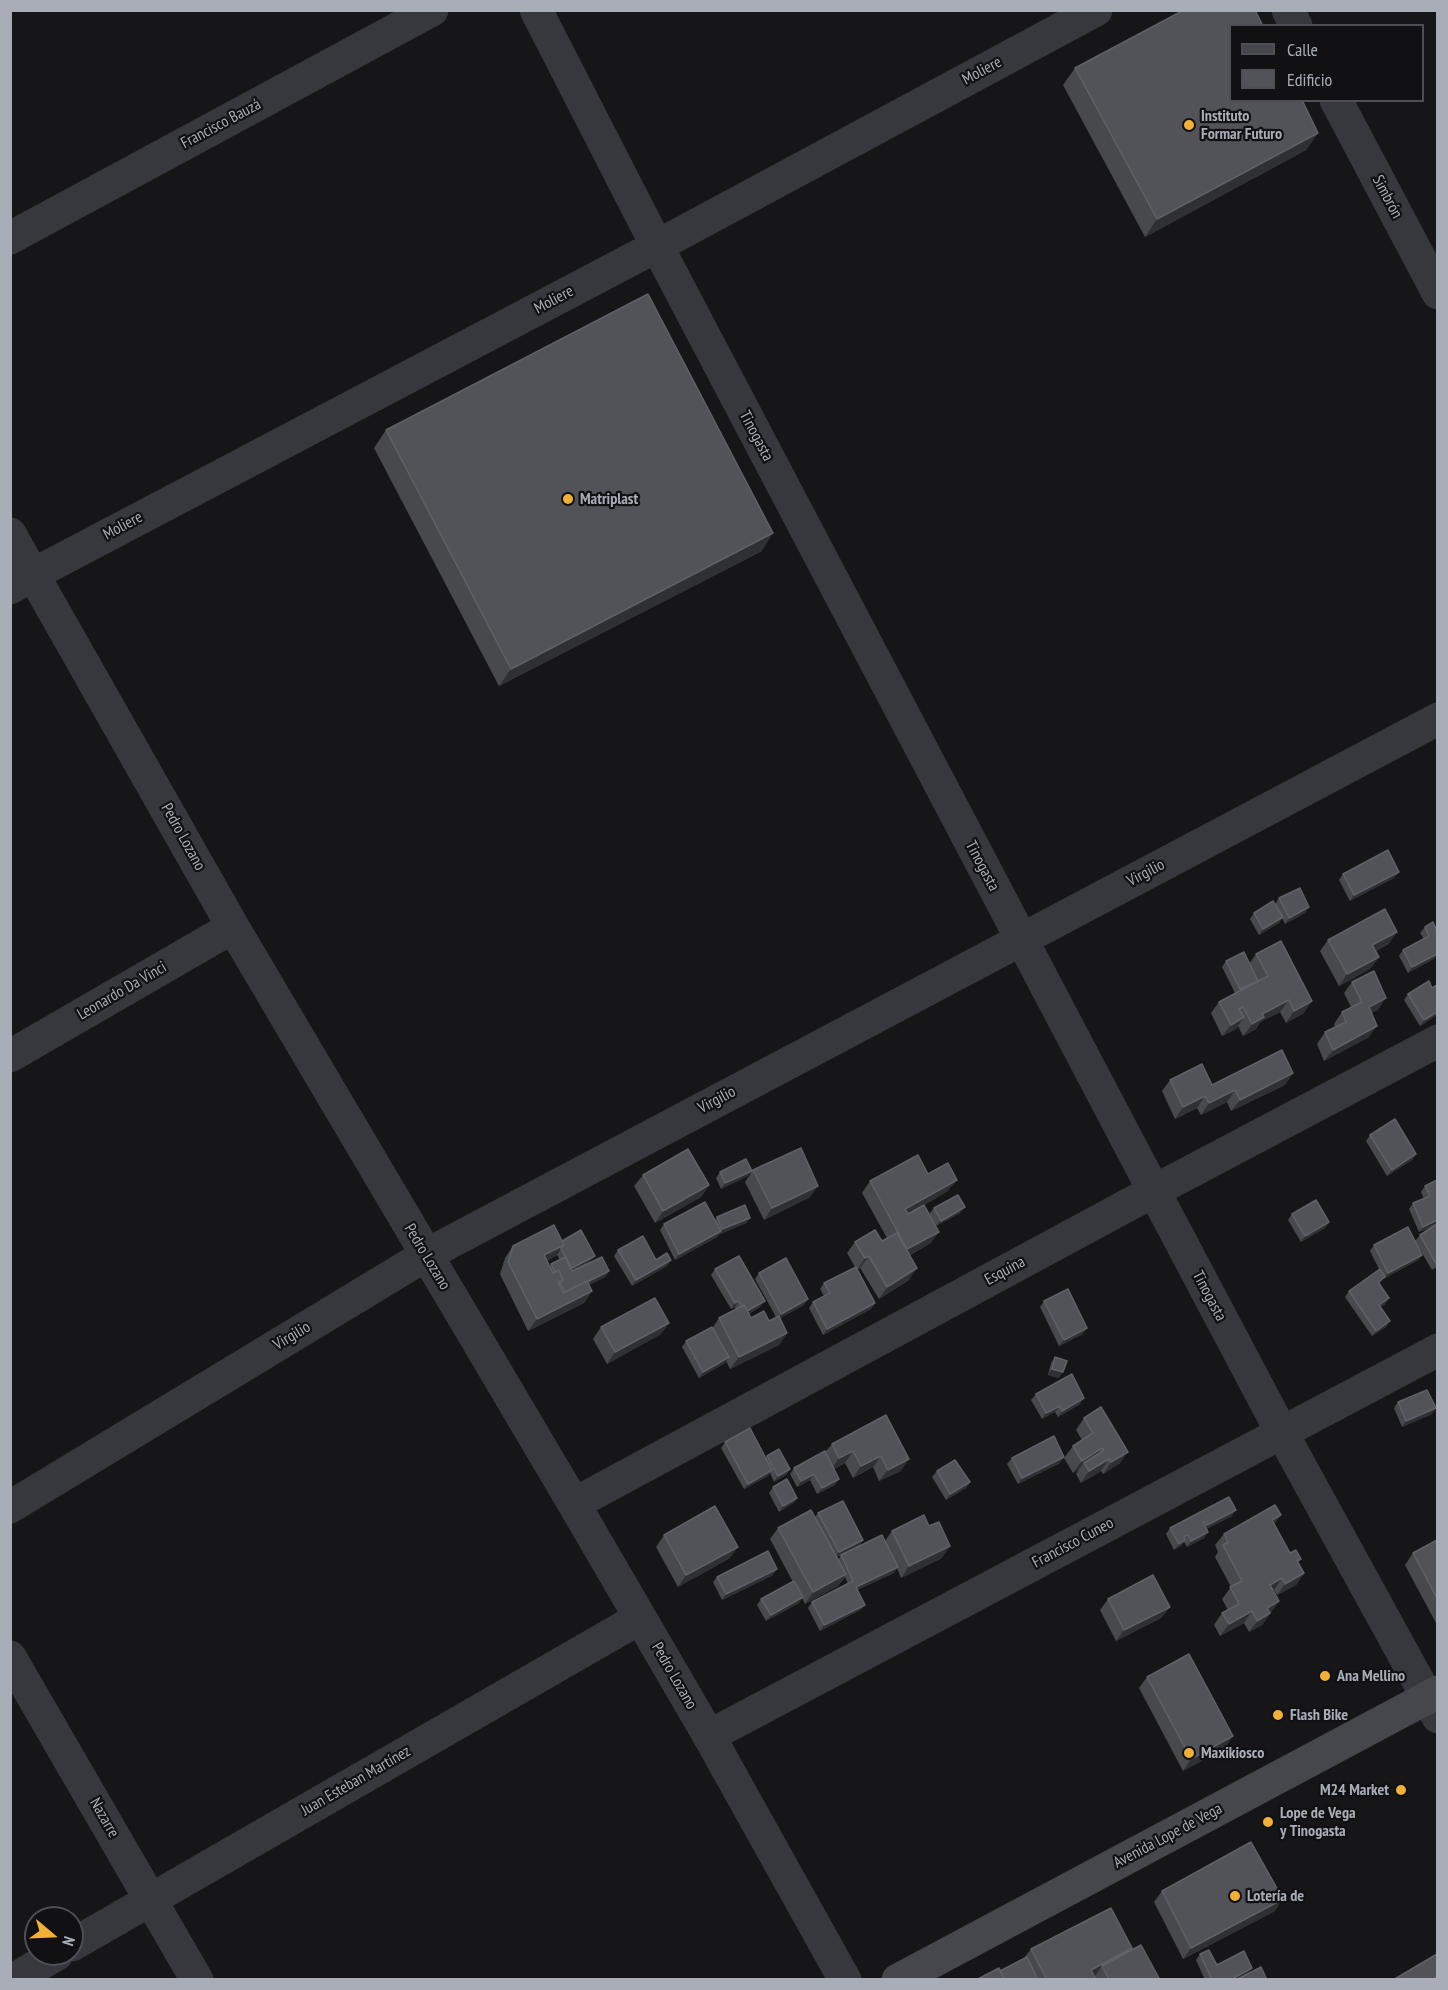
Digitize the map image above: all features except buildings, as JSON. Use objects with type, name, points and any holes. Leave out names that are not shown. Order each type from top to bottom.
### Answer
[{"type":"main road","name":"Avenida Lope de Vega","points":[[898,1980],[1434,1703]]},
{"type":"street","name":"Francisco Bauzá","points":[[10,238],[432,10]]},
{"type":"street","name":"Tinogasta","points":[[536,10],[657,246],[1282,1433],[1434,1703]]},
{"type":"street","name":"Moliere","points":[[22,581],[657,246],[1096,10]]},
{"type":"street","points":[[1288,10],[1295,24]]},
{"type":"street","name":"Simbrón","points":[[1337,102],[1437,293]]},
{"type":"street","name":"Pedro Lozano","points":[[10,534],[22,581],[233,927],[574,1504],[709,1736],[845,1980]]},
{"type":"street","name":"Virgilio","points":[[10,1507],[426,1255],[1437,719]]},
{"type":"street","name":"Leonardo Da Vinci","points":[[10,1056],[233,927]]},
{"type":"street","name":"Esquina","points":[[574,1504],[1437,1041]]},
{"type":"street","name":"Francisco Cuneo","points":[[709,1736],[1437,1350]]},
{"type":"street","name":"Juan Esteban Martínez","points":[[84,1938],[640,1618]]},
{"type":"street","name":"Nazarre","points":[[10,1657],[197,1980]]},
{"type":"street","points":[[13,1980],[37,1966]]},
{"type":"place","name":"Instituto Formar Futuro","points":[[1189,125]]},
{"type":"place","name":"Matriplast","points":[[568,499]]},
{"type":"place","name":"Ana Mellino","points":[[1325,1676]]},
{"type":"place","name":"Flash Bike","points":[[1278,1715]]},
{"type":"place","name":"Maxikiosco","points":[[1189,1753]]},
{"type":"place","name":"M24 Market","points":[[1401,1790]]},
{"type":"place","name":"Lope de Vega y Tinogasta","points":[[1268,1822]]},
{"type":"place","name":"Lotería de","points":[[1235,1896]]}]
